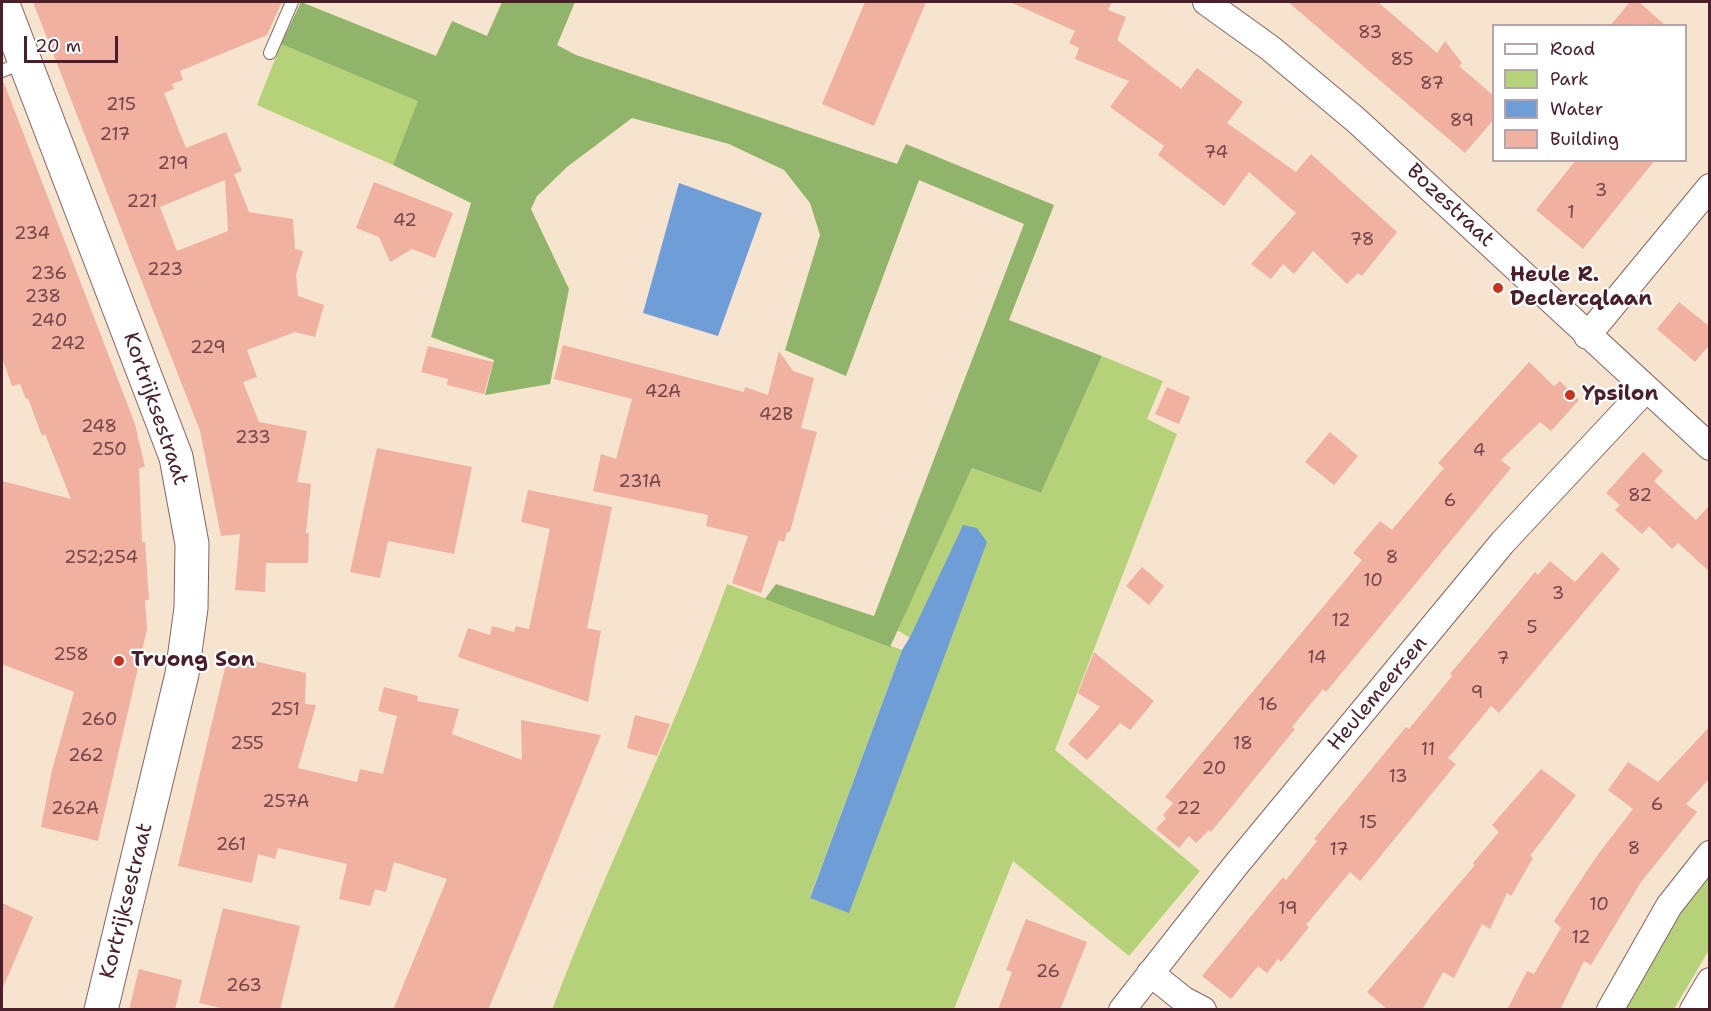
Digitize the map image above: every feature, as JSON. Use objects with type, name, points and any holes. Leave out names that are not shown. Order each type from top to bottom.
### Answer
[{"type":"street","name":"Bozestraat","points":[[1206,2],[1270,48],[1356,120],[1587,336],[1710,447]]},
{"type":"street","name":"Kortrijksestraat","points":[[3,8],[13,66],[176,458],[192,544],[191,608],[182,674],[101,1010]]},
{"type":"street","points":[[1587,336],[1710,187]]},
{"type":"street","name":"Heulemeersen","points":[[1122,1010],[1503,542],[1646,389]]},
{"type":"street","points":[[1610,1010],[1669,906],[1710,854]]},
{"type":"street","points":[[1150,973],[1184,1000],[1203,1010]]},
{"type":"street","points":[[1693,1010],[1710,981]]},
{"type":"lane","points":[[270,53],[292,2]]},
{"type":"green space","points":[[301,2],[436,56],[452,21],[487,36],[502,2],[575,2],[557,45],[576,55],[897,164],[906,144],[1054,205],[1009,320],[1102,356],[1041,493],[972,468],[890,647],[765,599],[776,584],[874,616],[1024,224],[919,180],[846,376],[785,350],[820,235],[810,203],[784,170],[729,144],[632,118],[567,167],[537,196],[531,209],[569,289],[550,384],[485,395],[494,360],[431,337],[471,203],[393,165],[418,101],[281,44]]},
{"type":"green space","points":[[281,44],[419,101],[393,165],[257,105]]},
{"type":"green space","points":[[1102,356],[1163,381],[1147,419],[1177,434],[1055,750],[1200,871],[1129,956],[1013,861],[954,1009],[552,1010],[686,691],[727,584],[902,650],[810,897],[849,912],[963,525],[910,638],[897,630],[972,468],[1041,493]]},
{"type":"green space","points":[[1709,873],[1709,950],[1674,1009],[1624,1010],[1686,902]]},
{"type":"water","points":[[679,183],[762,213],[718,336],[643,313]]},
{"type":"water","points":[[963,525],[977,528],[987,542],[849,913],[810,898],[902,650]]},
{"type":"building","points":[[33,2],[282,2],[267,35],[180,71],[183,80],[172,84],[174,89],[164,93],[186,148],[226,132],[242,171],[234,174],[249,212],[293,219],[295,249],[303,251],[296,275],[298,296],[324,305],[315,337],[295,332],[247,350],[257,377],[243,382],[259,422],[307,431],[297,482],[311,484],[306,533],[309,533],[308,563],[266,563],[265,592],[235,590],[240,534],[221,536],[200,431]],"holes":[[[225,180],[228,231],[177,251],[160,207]]]},
{"type":"building","points":[[865,2],[926,2],[874,126],[822,104]]},
{"type":"building","points":[[1010,2],[1112,2],[1108,10],[1126,17],[1117,40],[1181,89],[1197,68],[1243,102],[1227,123],[1296,172],[1311,154],[1397,232],[1362,276],[1358,273],[1347,284],[1313,251],[1294,274],[1283,264],[1271,279],[1251,264],[1296,213],[1249,172],[1224,206],[1158,155],[1164,146],[1110,107],[1129,81],[1075,59],[1079,48],[1069,43],[1075,31]]},
{"type":"building","points":[[1288,2],[1378,2],[1437,53],[1445,41],[1462,63],[1459,66],[1492,94],[1492,121],[1465,153]]},
{"type":"building","points":[[1630,2],[1639,2],[1664,24],[1612,24]]},
{"type":"building","points":[[2,83],[4,83],[135,424],[145,467],[139,468],[142,542],[145,542],[149,600],[145,600],[147,629],[98,841],[41,827],[52,770],[74,692],[2,664],[2,481],[71,499],[45,434],[42,436],[28,398],[26,399],[20,384],[12,386],[2,358]]},
{"type":"building","points":[[1574,162],[1653,162],[1583,249],[1536,210]]},
{"type":"building","points":[[374,182],[453,213],[435,258],[412,249],[390,262],[379,237],[356,228]]},
{"type":"building","points":[[1679,302],[1710,327],[1710,344],[1695,362],[1657,329]]},
{"type":"building","points":[[563,345],[744,392],[745,387],[768,395],[779,351],[793,371],[814,378],[801,428],[817,432],[790,532],[787,532],[784,542],[779,540],[761,593],[732,583],[748,536],[706,526],[708,515],[593,491],[601,454],[616,459],[632,399],[554,379]]},
{"type":"building","points":[[428,346],[493,362],[484,394],[447,385],[448,379],[421,372]]},
{"type":"building","points":[[1529,362],[1554,386],[1560,381],[1579,400],[1551,431],[1540,422],[1501,460],[1511,468],[1326,692],[1323,689],[1292,727],[1295,729],[1211,832],[1209,830],[1196,843],[1189,836],[1179,848],[1156,829],[1166,818],[1163,815],[1173,803],[1165,797],[1362,560],[1353,553],[1380,521],[1392,530],[1444,468],[1438,463]]},
{"type":"building","points":[[1167,387],[1190,397],[1179,424],[1155,414]]},
{"type":"building","points":[[1330,432],[1358,456],[1334,485],[1305,462]]},
{"type":"building","points":[[377,448],[472,467],[454,554],[388,541],[380,578],[350,572]]},
{"type":"building","points":[[1643,452],[1663,471],[1654,481],[1696,520],[1710,505],[1710,572],[1678,543],[1672,549],[1649,526],[1642,534],[1615,510],[1620,505],[1606,493]]},
{"type":"building","points":[[528,490],[612,507],[587,628],[601,631],[588,702],[458,657],[468,628],[490,635],[492,626],[514,632],[516,626],[529,629],[550,529],[521,522]]},
{"type":"building","points":[[1602,552],[1620,569],[1499,713],[1491,706],[1448,758],[1456,764],[1360,881],[1350,872],[1306,925],[1309,927],[1281,962],[1278,959],[1267,973],[1258,966],[1231,999],[1202,976],[1283,877],[1286,880],[1317,841],[1314,839],[1406,727],[1409,729],[1452,676],[1450,674],[1535,572],[1538,575],[1550,561],[1575,582]]},
{"type":"building","points":[[1142,567],[1164,586],[1149,605],[1126,586]]},
{"type":"building","points":[[1094,652],[1154,701],[1130,730],[1120,723],[1087,760],[1068,744],[1100,707],[1078,693]]},
{"type":"building","points":[[228,655],[306,673],[305,704],[316,705],[298,768],[357,782],[360,769],[383,774],[397,716],[378,711],[384,687],[418,696],[417,701],[459,709],[452,734],[522,760],[521,720],[601,735],[488,1010],[393,1010],[447,879],[394,862],[386,892],[375,889],[370,906],[339,899],[347,864],[278,848],[275,859],[258,854],[252,883],[178,866]]},
{"type":"building","points":[[635,715],[670,724],[657,756],[627,748]]},
{"type":"building","points":[[1710,726],[1710,778],[1686,804],[1697,812],[1641,882],[1591,965],[1584,961],[1560,1010],[1507,1010],[1527,971],[1534,974],[1561,928],[1554,921],[1596,857],[1633,809],[1608,790],[1628,762],[1658,782]]},
{"type":"building","points":[[1541,769],[1576,795],[1530,856],[1533,858],[1511,896],[1507,893],[1490,929],[1482,924],[1454,978],[1443,972],[1422,1010],[1388,1010],[1367,992],[1475,865],[1473,863],[1499,832],[1492,825]]},
{"type":"building","points":[[2,903],[33,917],[2,990]]},
{"type":"building","points":[[223,908],[300,926],[280,1010],[230,1010],[199,1003]]},
{"type":"building","points":[[1026,919],[1087,942],[1060,1010],[998,1010],[1012,972],[1006,970]]},
{"type":"building","points":[[139,969],[182,980],[175,1010],[129,1010]]},
{"type":"place","name":"Heule R. Declercqlaan","points":[[1498,288]]},
{"type":"place","name":"Ypsilon","points":[[1570,395]]},
{"type":"place","name":"Truong Son","points":[[119,661]]}]
